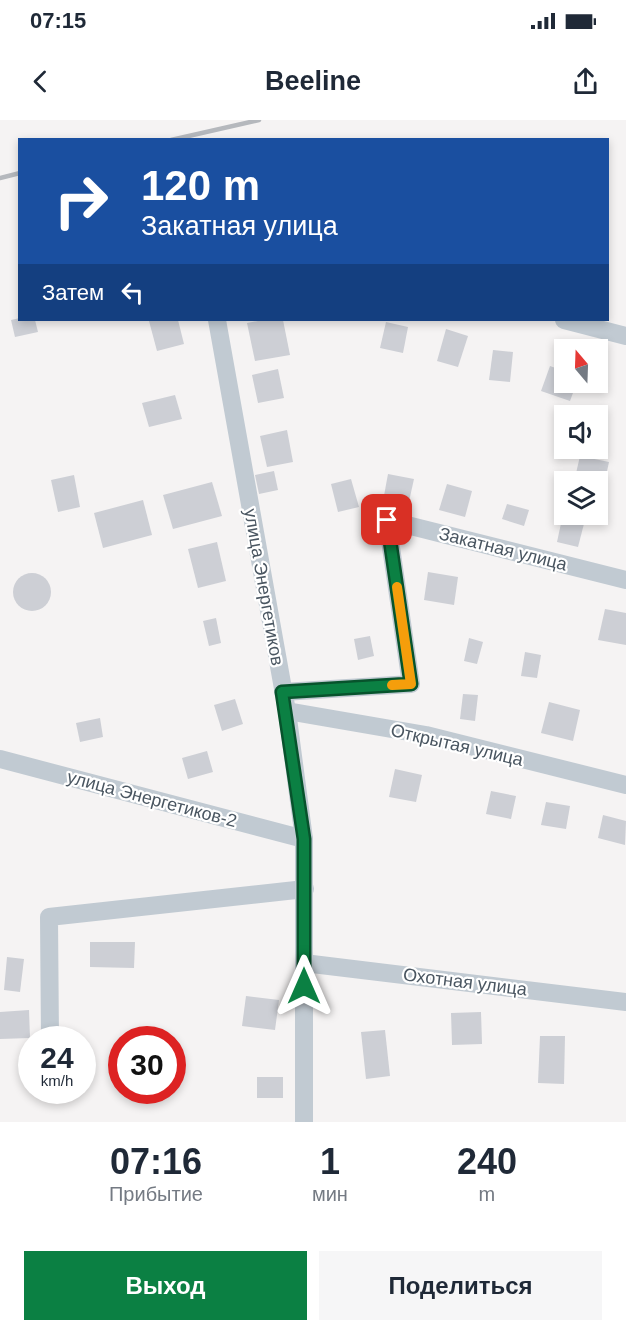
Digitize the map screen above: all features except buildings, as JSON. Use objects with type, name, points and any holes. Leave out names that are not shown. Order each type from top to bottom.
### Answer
[{"type":"street","name":"улица Энергетиков","points":[[217,321],[286,711],[304,839],[304,1122]]},
{"type":"street","points":[[568,321],[626,336]]},
{"type":"street","name":"Закатная улица","points":[[282,692],[411,684],[387,520],[626,580]]},
{"type":"street","name":"Открытая улица","points":[[286,711],[426,735],[626,785]]},
{"type":"street","name":"улица Энергетиков-2","points":[[0,759],[304,839]]},
{"type":"street","points":[[50,1026],[49,917],[304,889]]},
{"type":"street","name":"Охотная улица","points":[[304,963],[626,1002]]},
{"type":"railway","points":[[180,138],[259,120]]},
{"type":"railway","points":[[0,178],[18,174]]},
{"type":"slow traffic","points":[[392,685],[411,684],[397,587]]},
{"type":"route","points":[[304,986],[304,839],[282,692],[411,684],[387,520]]}]
